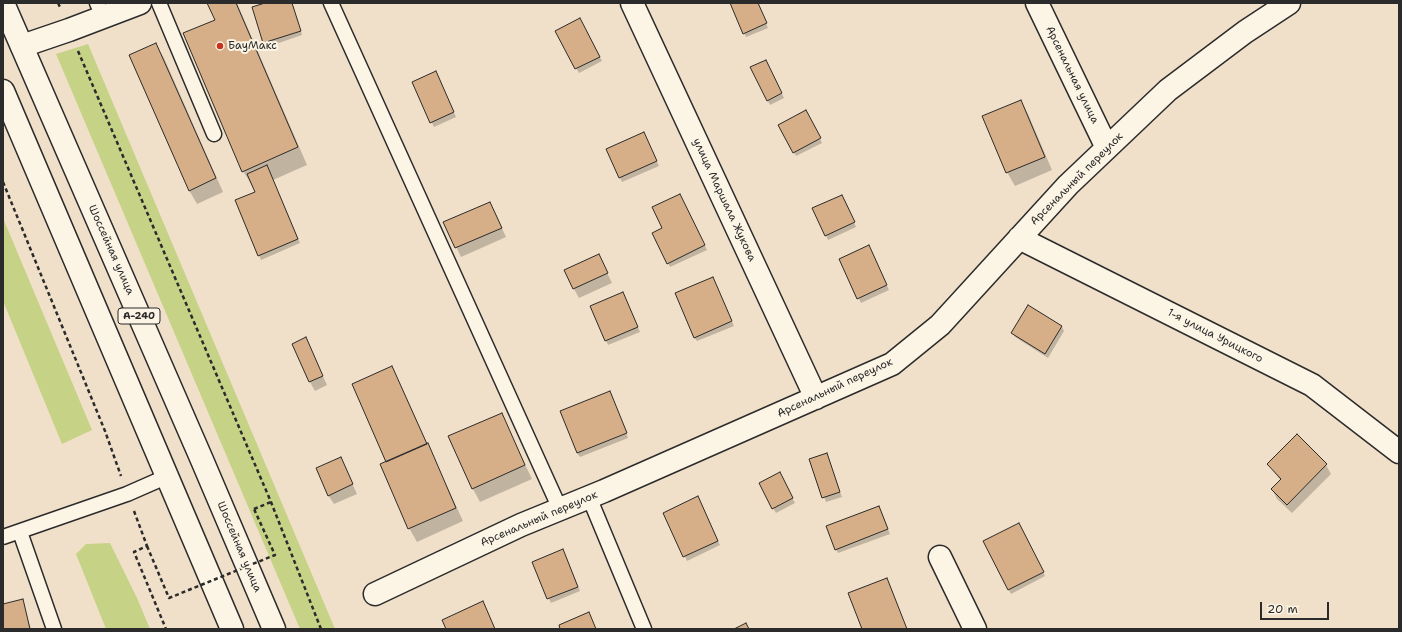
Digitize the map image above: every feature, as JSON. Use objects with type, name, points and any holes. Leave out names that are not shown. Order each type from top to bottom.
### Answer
[{"type":"street","name":"Шоссейная улица","points":[[3,3],[274,629]]},
{"type":"street","points":[[22,46],[70,30],[100,10],[140,3]]},
{"type":"street","name":"улица Маршала Жукова","points":[[632,3],[816,398]]},
{"type":"street","name":"Арсенальная улица","points":[[1037,3],[1107,148]]},
{"type":"street","name":"Арсенальный переулок","points":[[375,594],[514,529],[892,364],[940,324],[1068,185],[1168,90],[1245,32],[1289,3]]},
{"type":"street","name":"А-240","points":[[3,91],[168,476],[226,628]]},
{"type":"street","name":"1-я улица Урицкого","points":[[1019,238],[1312,385],[1399,452]]},
{"type":"street","points":[[940,557],[975,629]]},
{"type":"lane","points":[[159,3],[214,134]]},
{"type":"lane","points":[[331,3],[560,509]]},
{"type":"lane","points":[[3,538],[127,494],[168,476]]},
{"type":"lane","points":[[590,497],[644,629]]},
{"type":"lane","points":[[20,532],[54,629]]},
{"type":"path","points":[[58,3],[271,502],[321,629]]},
{"type":"path","points":[[3,182],[105,431],[127,494],[169,598],[275,555],[254,508],[271,502]]},
{"type":"path","points":[[147,546],[134,552],[166,629]]},
{"type":"green space","points":[[88,44],[335,629],[300,629],[56,54]]},
{"type":"green space","points":[[3,218],[92,430],[62,444],[3,301]]},
{"type":"green space","points":[[110,543],[137,598],[150,629],[106,629],[76,554],[86,544]]},
{"type":"building","points":[[207,3],[236,3],[298,147],[242,172],[183,33],[215,20]]},
{"type":"building","points":[[265,3],[292,3],[301,31],[263,43],[252,7]]},
{"type":"building","points":[[730,3],[758,3],[767,23],[743,34]]},
{"type":"building","points":[[580,18],[600,57],[575,69],[555,31]]},
{"type":"building","points":[[156,43],[216,178],[189,191],[129,55]]},
{"type":"building","points":[[766,60],[782,93],[767,101],[750,67]]},
{"type":"building","points":[[436,71],[454,112],[430,123],[412,82]]},
{"type":"building","points":[[1021,100],[1045,157],[1006,173],[982,116]]},
{"type":"building","points":[[806,110],[821,138],[793,153],[778,125]]},
{"type":"building","points":[[644,132],[657,161],[619,178],[606,149]]},
{"type":"building","points":[[267,165],[298,239],[258,256],[235,200],[255,192],[247,174]]},
{"type":"building","points":[[680,194],[705,245],[667,264],[652,233],[662,228],[652,207]]},
{"type":"building","points":[[842,195],[855,222],[825,236],[812,208]]},
{"type":"building","points":[[490,202],[502,228],[455,248],[443,222]]},
{"type":"building","points":[[869,245],[887,285],[857,299],[839,259]]},
{"type":"building","points":[[599,254],[608,273],[573,289],[564,270]]},
{"type":"building","points":[[713,277],[732,321],[694,338],[675,293]]},
{"type":"building","points":[[623,292],[638,327],[605,341],[590,306]]},
{"type":"building","points":[[1028,305],[1062,326],[1045,354],[1011,333]]},
{"type":"building","points":[[306,337],[323,376],[309,382],[292,344]]},
{"type":"building","points":[[392,366],[427,444],[386,462],[352,384]]},
{"type":"building","points":[[610,391],[627,433],[577,453],[560,411]]},
{"type":"building","points":[[502,413],[525,465],[472,489],[448,436]]},
{"type":"building","points":[[1297,434],[1327,464],[1287,505],[1271,489],[1281,479],[1267,464]]},
{"type":"building","points":[[428,443],[456,508],[408,529],[380,464]]},
{"type":"building","points":[[827,453],[840,492],[822,498],[809,459]]},
{"type":"building","points":[[341,457],[353,484],[328,496],[316,468]]},
{"type":"building","points":[[780,472],[793,498],[772,509],[759,483]]},
{"type":"building","points":[[698,496],[718,541],[683,557],[663,513]]},
{"type":"building","points":[[879,506],[888,529],[835,550],[826,526]]},
{"type":"building","points":[[1019,523],[1044,572],[1008,590],[983,541]]},
{"type":"building","points":[[563,549],[578,587],[547,599],[532,562]]},
{"type":"building","points":[[887,578],[907,629],[862,629],[848,593]]},
{"type":"building","points":[[23,599],[30,629],[3,629],[3,604]]},
{"type":"building","points":[[483,601],[495,629],[446,629],[442,620]]},
{"type":"building","points":[[589,612],[596,629],[560,629],[559,625]]},
{"type":"building","points":[[746,623],[749,629],[734,629]]},
{"type":"place","name":"БауМакс","points":[[220,46]]}]
